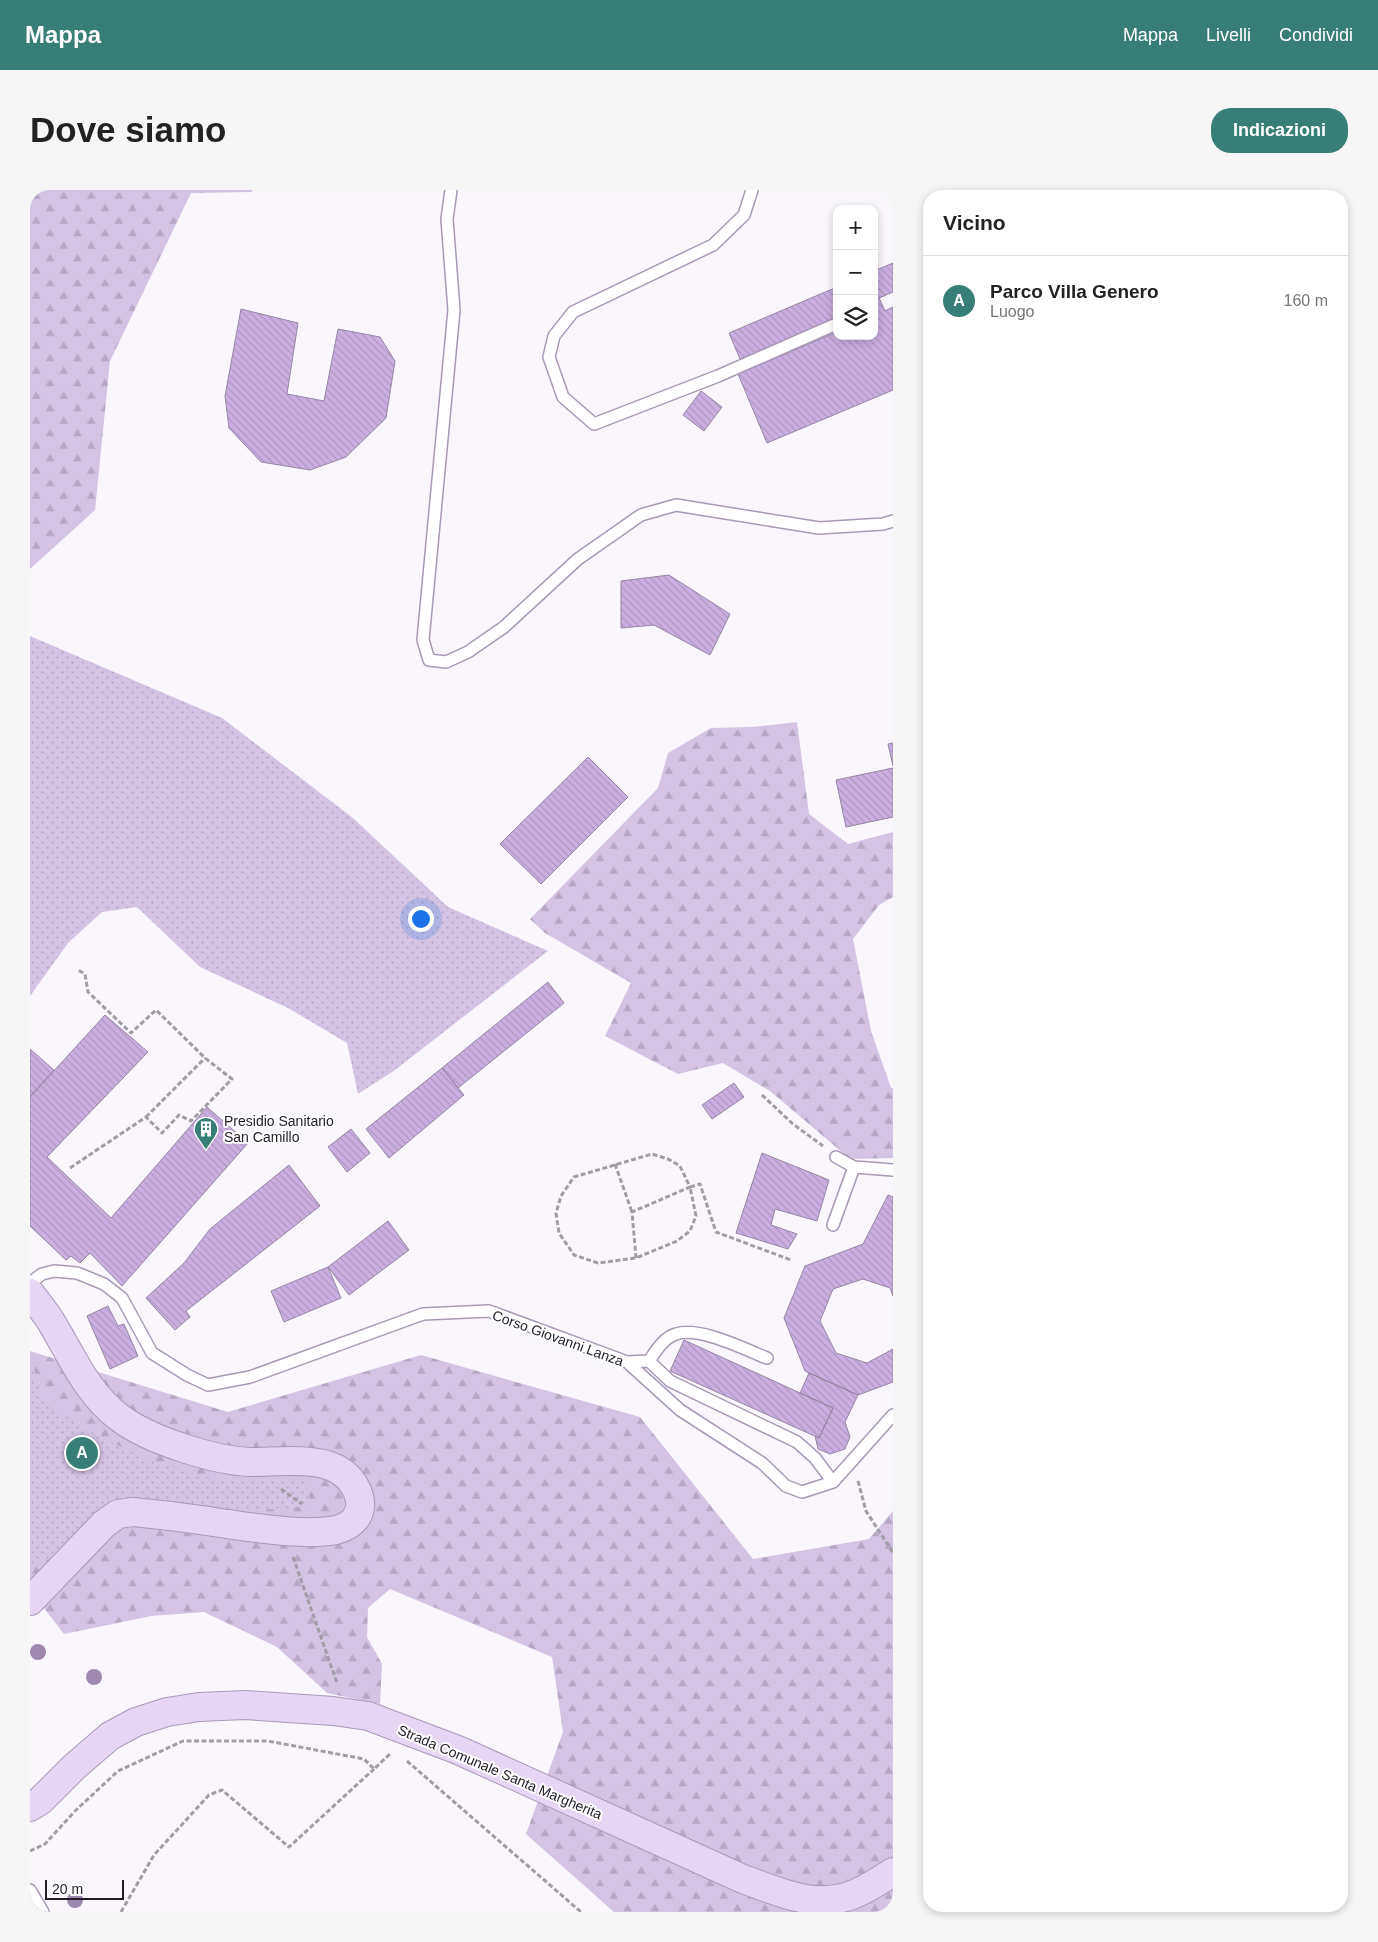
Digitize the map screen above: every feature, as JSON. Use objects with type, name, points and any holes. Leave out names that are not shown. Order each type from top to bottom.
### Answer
[{"type":"street","points":[[30,1293],[49,1319],[83,1378],[119,1418],[147,1435],[186,1449],[249,1462],[318,1463],[338,1469],[351,1480],[360,1496],[360,1513],[350,1525],[335,1530],[283,1531],[133,1512],[118,1514],[104,1524],[30,1601]]},
{"type":"street","name":"Strada Comunale Santa Margherita","points":[[30,1807],[40,1801],[74,1767],[110,1736],[136,1722],[167,1712],[199,1707],[245,1705],[298,1708],[368,1716],[458,1750],[744,1879],[787,1895],[808,1900],[832,1900],[853,1895],[893,1872]]},
{"type":"lane","points":[[451,190],[447,219],[454,310],[423,640],[429,660],[446,662],[468,652],[504,626],[578,560],[641,515],[676,505],[819,528],[883,524],[893,521]]},
{"type":"lane","points":[[752,190],[744,215],[713,245],[573,312],[554,336],[550,357],[563,397],[594,424],[718,376],[833,325]]},
{"type":"lane","points":[[836,1157],[854,1167],[893,1170]]},
{"type":"lane","points":[[833,1225],[854,1167]]},
{"type":"lane","name":"Corso Giovanni Lanza","points":[[30,1282],[42,1274],[54,1271],[78,1273],[104,1284],[122,1298],[152,1353],[187,1376],[208,1385],[250,1377],[423,1314],[488,1311],[627,1362],[680,1410],[762,1463],[786,1486],[802,1492],[833,1482]]},
{"type":"lane","points":[[649,1361],[662,1343],[676,1334],[705,1333],[767,1358]]},
{"type":"lane","points":[[627,1362],[649,1361],[670,1381],[797,1442],[815,1458],[833,1482],[893,1415]]},
{"type":"lane","points":[[30,1890],[44,1912]]},
{"type":"path","points":[[78,970],[85,974],[88,992],[131,1033],[156,1010],[205,1058],[232,1079],[191,1121],[179,1114],[162,1133],[146,1117]]},
{"type":"path","points":[[70,1168],[146,1117],[205,1058]]},
{"type":"path","points":[[762,1095],[793,1124],[836,1157]]},
{"type":"path","points":[[652,1154],[668,1159],[680,1166],[690,1187],[696,1216],[690,1231],[677,1241],[636,1258],[598,1263],[574,1255],[559,1233],[556,1213],[561,1196],[574,1177],[615,1164],[652,1154]]},
{"type":"path","points":[[615,1164],[632,1212],[636,1258]]},
{"type":"path","points":[[632,1212],[700,1184],[716,1232],[791,1260]]},
{"type":"path","points":[[853,1458],[866,1511],[893,1553]]},
{"type":"path","points":[[260,1462],[262,1478],[268,1484],[290,1494],[308,1509],[311,1514],[314,1531]]},
{"type":"path","points":[[283,1531],[337,1684]]},
{"type":"path","points":[[30,1851],[45,1844],[75,1811],[118,1771],[183,1742],[268,1741],[364,1759],[374,1769]]},
{"type":"path","points":[[121,1912],[154,1855],[208,1795],[222,1790],[290,1847],[394,1750]]},
{"type":"path","points":[[401,1756],[581,1912]]},
{"type":"green space","points":[[30,190],[253,190],[251,192],[191,193],[110,361],[95,510],[30,569]]},
{"type":"green space","points":[[30,636],[222,718],[353,818],[448,907],[548,951],[395,1070],[358,1094],[347,1043],[288,1008],[200,967],[137,907],[102,912],[68,943],[30,996]]},
{"type":"green space","points":[[797,722],[809,814],[848,844],[893,832],[893,897],[879,905],[853,939],[871,1031],[891,1088],[893,1088],[893,1158],[850,1159],[770,1091],[723,1063],[678,1074],[605,1036],[631,983],[545,933],[530,919],[658,788],[668,753],[711,728],[752,727]]},
{"type":"green space","points":[[30,1351],[228,1412],[421,1355],[640,1417],[753,1559],[869,1539],[893,1511],[893,1912],[614,1912],[526,1834],[563,1732],[552,1657],[390,1589],[368,1608],[367,1637],[382,1664],[380,1704],[327,1693],[277,1647],[204,1612],[151,1616],[64,1634],[30,1590]]},
{"type":"green space","points":[[30,1354],[40,1392],[56,1409],[81,1426],[153,1461],[213,1479],[305,1480],[312,1506],[224,1513],[114,1507],[86,1519],[56,1558],[30,1564]]},
{"type":"building","points":[[893,263],[893,292],[879,298],[885,311],[893,307],[893,390],[767,443],[738,374],[833,334],[833,340],[878,340],[878,269]]},
{"type":"building","points":[[833,289],[833,320],[740,359],[729,333]]},
{"type":"building","points":[[241,309],[298,323],[287,394],[324,401],[338,329],[380,337],[395,361],[386,418],[346,457],[310,470],[261,462],[229,428],[225,396]]},
{"type":"building","points":[[701,391],[722,407],[704,431],[683,415]]},
{"type":"building","points":[[669,575],[730,614],[710,655],[654,625],[621,628],[621,581]]},
{"type":"building","points":[[893,743],[893,766],[888,744]]},
{"type":"building","points":[[588,757],[628,797],[541,884],[500,844]]},
{"type":"building","points":[[893,768],[893,817],[846,827],[836,780]]},
{"type":"building","points":[[548,982],[564,1003],[458,1088],[442,1068]]},
{"type":"building","name":"Presidio Sanitario San Camillo","points":[[105,1015],[148,1052],[47,1157],[111,1218],[207,1107],[248,1143],[122,1286],[90,1253],[80,1263],[71,1256],[66,1260],[30,1226],[30,1097]]},
{"type":"building","points":[[30,1049],[54,1070],[30,1097]]},
{"type":"building","points":[[442,1068],[464,1095],[389,1158],[366,1129]]},
{"type":"building","points":[[734,1083],[744,1097],[712,1119],[702,1105]]},
{"type":"building","points":[[351,1129],[370,1153],[347,1172],[328,1147]]},
{"type":"building","points":[[762,1153],[829,1180],[817,1221],[775,1209],[771,1225],[797,1234],[788,1249],[736,1233]]},
{"type":"building","points":[[289,1165],[320,1206],[186,1311],[190,1317],[175,1330],[146,1298],[184,1263],[210,1229]]},
{"type":"building","points":[[888,1195],[893,1197],[893,1296],[890,1288],[863,1279],[833,1289],[820,1321],[836,1353],[867,1363],[893,1349],[893,1382],[858,1395],[805,1371],[784,1318],[805,1266],[863,1244]]},
{"type":"building","points":[[388,1221],[409,1250],[349,1295],[328,1267]]},
{"type":"building","points":[[328,1267],[341,1298],[284,1322],[271,1291]]},
{"type":"building","points":[[108,1306],[118,1326],[124,1324],[138,1356],[110,1369],[87,1316]]},
{"type":"building","points":[[684,1340],[833,1408],[819,1438],[670,1371]]},
{"type":"building","points":[[809,1373],[858,1395],[845,1422],[850,1437],[845,1449],[830,1454],[818,1449],[815,1436],[819,1438],[833,1408],[800,1393]]},
{"type":"place","name":"Presidio Sanitario San Camillo","points":[[206,1150]]},
{"type":"place","name":"Parco Villa Genero","points":[[82,1453]]}]
